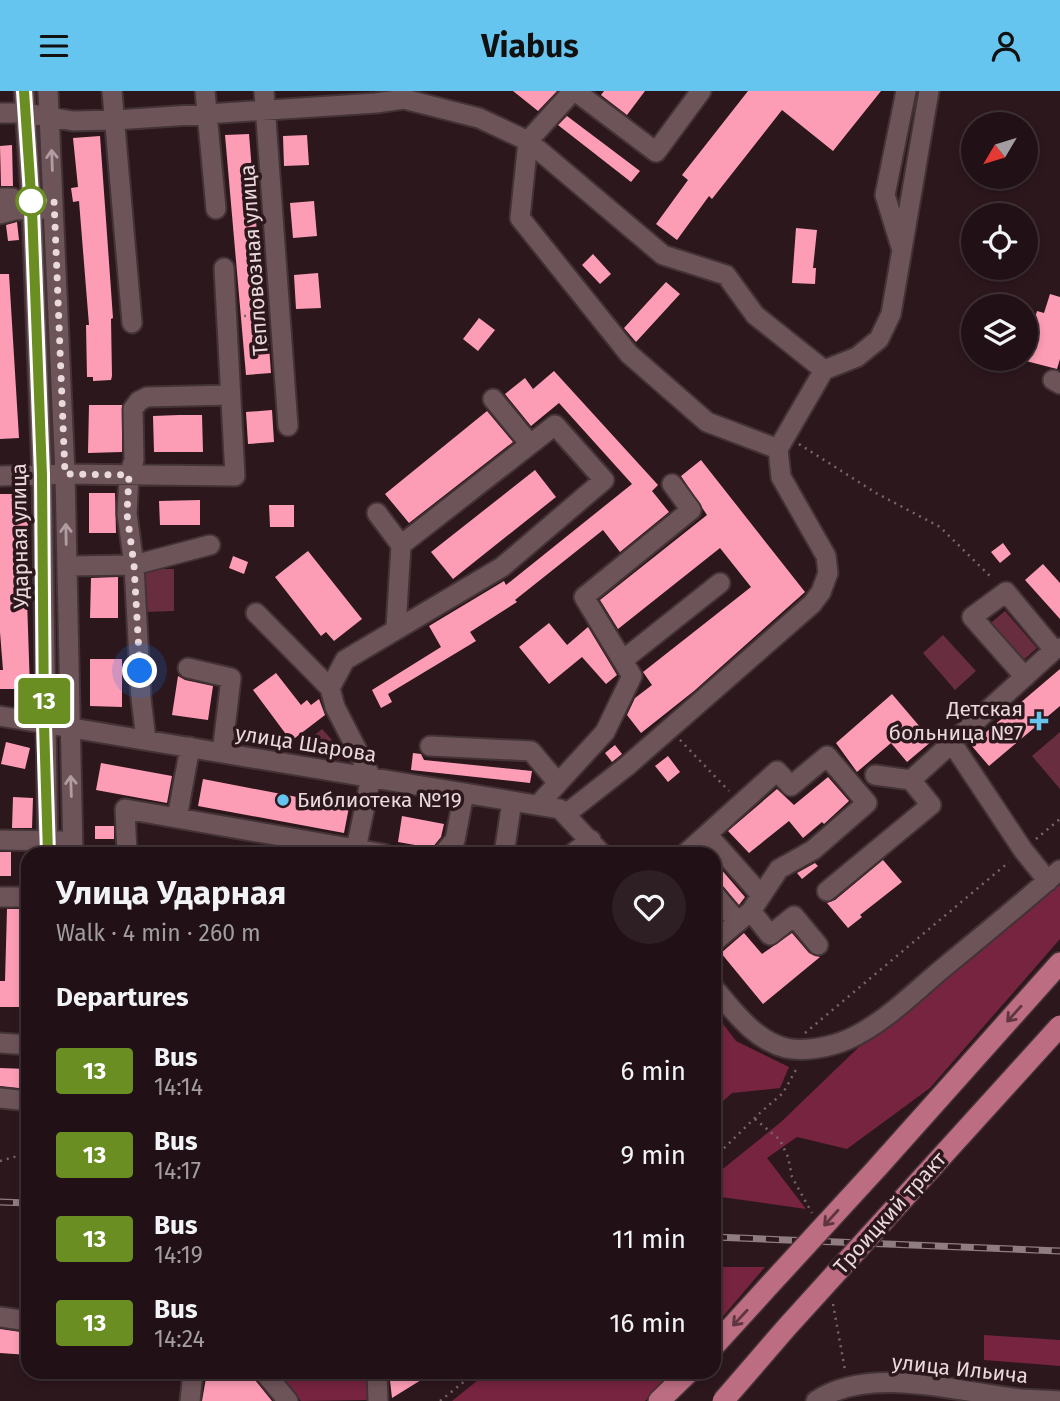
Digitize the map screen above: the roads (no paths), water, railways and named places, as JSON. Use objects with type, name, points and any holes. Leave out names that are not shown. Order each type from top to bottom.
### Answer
[{"type":"main road","points":[[721,1338],[1060,963]]},
{"type":"main road","name":"Троицкий тракт","points":[[723,1401],[1060,1027]]},
{"type":"main road","points":[[659,1401],[682,1379]]},
{"type":"street","name":"Ударная улица","points":[[24,91],[32,209],[42,475],[48,847]]},
{"type":"street","points":[[48,91],[65,474],[73,847]]},
{"type":"street","points":[[112,91],[132,323]]},
{"type":"street","points":[[205,91],[216,209]]},
{"type":"street","name":"Тепловозная улица","points":[[264,91],[288,426]]},
{"type":"street","points":[[701,91],[656,152],[574,91],[528,141],[520,218],[629,354],[707,422],[781,442]]},
{"type":"street","points":[[902,251],[885,195],[906,91]]},
{"type":"street","points":[[566,814],[669,729],[812,604],[821,592],[828,573],[826,556],[781,477],[781,442],[824,370],[857,357],[879,339],[891,314],[929,91]]},
{"type":"street","points":[[0,113],[26,113],[74,121],[115,120],[266,111],[407,95],[479,118],[528,141],[663,255],[726,275],[755,315],[824,370]]},
{"type":"street","points":[[0,198],[12,198],[32,209]]},
{"type":"street","points":[[0,214],[54,209]]},
{"type":"street","points":[[0,476],[235,476],[224,268]]},
{"type":"street","points":[[146,740],[141,698],[134,565],[127,514],[129,475],[134,460],[133,409],[139,401],[147,397],[230,395]]},
{"type":"street","points":[[493,399],[530,444]]},
{"type":"street","points":[[330,688],[345,660],[502,567],[604,480],[555,425],[401,545]]},
{"type":"street","points":[[538,805],[605,732],[632,675],[584,597],[691,510],[672,484]]},
{"type":"street","points":[[377,513],[401,545],[396,628]]},
{"type":"street","points":[[67,566],[134,565],[210,545]]},
{"type":"street","points":[[622,660],[720,583]]},
{"type":"street","points":[[911,780],[1057,649],[1006,592],[972,617],[1025,677]]},
{"type":"street","points":[[256,613],[330,688],[335,707],[371,777],[356,847]]},
{"type":"street","points":[[188,668],[231,678],[222,753]]},
{"type":"street","name":"улица Шарова","points":[[0,716],[560,809],[596,847]]},
{"type":"street","points":[[721,996],[746,1025],[766,1040],[786,1048],[829,1046],[846,1041],[884,1018],[1054,876],[1023,850],[953,743]]},
{"type":"street","points":[[430,745],[531,751],[558,783]]},
{"type":"street","points":[[177,818],[190,747]]},
{"type":"street","points":[[693,847],[777,771],[791,786],[827,755],[867,803],[813,850],[779,869],[750,909],[721,936]]},
{"type":"street","points":[[827,891],[931,805],[911,780],[875,775]]},
{"type":"street","points":[[449,847],[456,839],[464,793]]},
{"type":"street","points":[[505,847],[512,801]]},
{"type":"street","points":[[127,847],[125,809],[344,847]]},
{"type":"street","points":[[707,834],[714,847]]},
{"type":"street","points":[[0,841],[41,847]]},
{"type":"street","points":[[721,858],[750,909],[770,935],[794,916],[818,945]]},
{"type":"street","points":[[0,897],[21,897]]},
{"type":"street","points":[[721,897],[750,909]]},
{"type":"street","points":[[0,1043],[21,1044]]},
{"type":"street","points":[[0,1098],[21,1100]]},
{"type":"street","points":[[0,1317],[21,1320]]},
{"type":"street","points":[[190,1401],[192,1379]]},
{"type":"street","points":[[270,1379],[288,1401]]},
{"type":"street","points":[[377,1379],[378,1401]]},
{"type":"street","name":"улица Ильича","points":[[816,1401],[837,1390],[883,1383],[1060,1401]]},
{"type":"railway","points":[[0,1202],[21,1203]]},
{"type":"railway","points":[[721,1237],[1060,1251]]},
{"type":"place","name":"Детская больница №7","points":[[1039,721]]},
{"type":"place","name":"Библиотека №19","points":[[283,800]]}]
